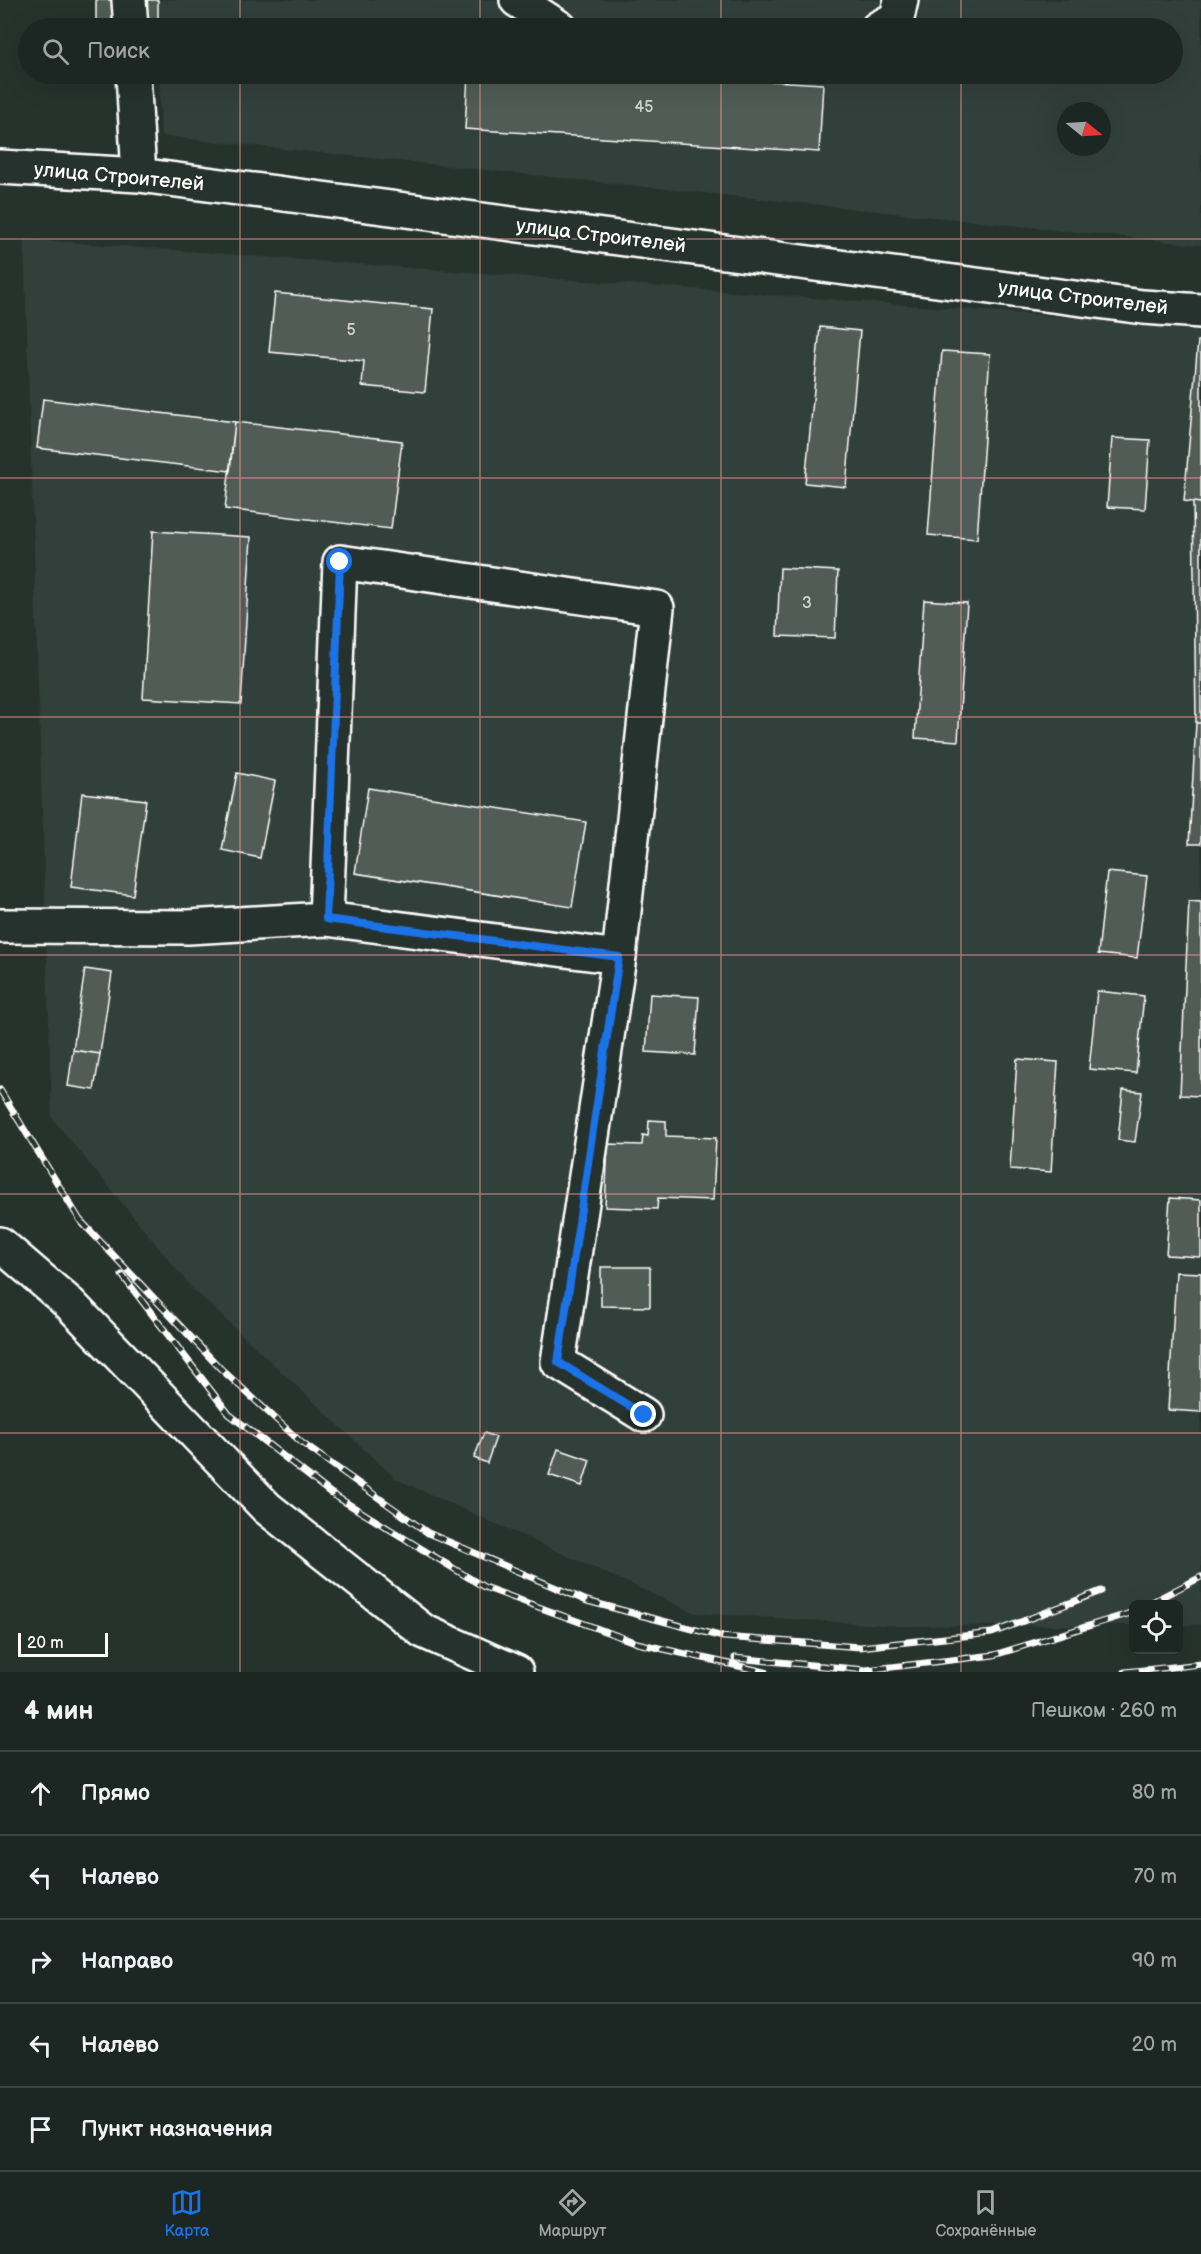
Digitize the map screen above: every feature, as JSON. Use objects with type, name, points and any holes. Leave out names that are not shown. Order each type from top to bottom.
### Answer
[{"type":"street","points":[[129,0],[130,18]]},
{"type":"street","points":[[517,0],[545,18]]},
{"type":"street","points":[[897,18],[901,0]]},
{"type":"street","points":[[134,84],[139,175]]},
{"type":"street","name":"улица Строителей","points":[[0,167],[139,175],[1143,307],[1201,311]]},
{"type":"street","points":[[326,919],[340,562],[657,608],[619,957],[558,1362],[644,1415]]},
{"type":"street","points":[[0,926],[188,927],[326,919],[619,957]]},
{"type":"street","points":[[0,1244],[70,1304],[267,1508],[423,1631],[516,1672]]},
{"type":"shaded area","points":[[157,0],[1201,0],[1201,245],[161,136],[159,84],[1183,84],[1183,18],[157,18]]},
{"type":"shaded area","points":[[24,239],[1201,327],[1201,1625],[1183,1625],[1183,1600],[1129,1600],[1129,1625],[899,1626],[695,1613],[396,1479],[192,1288],[52,1118]]},
{"type":"building","points":[[96,0],[158,0],[158,18],[96,18]]},
{"type":"building","points":[[467,84],[823,84],[819,152],[465,129]]},
{"type":"building","points":[[275,293],[433,309],[425,392],[362,386],[364,361],[269,352]]},
{"type":"building","points":[[820,327],[860,331],[846,487],[805,483]]},
{"type":"building","points":[[1198,341],[1201,341],[1201,503],[1184,501]]},
{"type":"building","points":[[942,351],[990,354],[977,539],[928,535]]},
{"type":"building","points":[[43,399],[235,422],[230,471],[37,448]]},
{"type":"building","points":[[235,422],[402,441],[391,529],[225,509]]},
{"type":"building","points":[[1112,438],[1150,440],[1145,509],[1107,507]]},
{"type":"building","points":[[1193,502],[1201,503],[1201,723],[1196,723]]},
{"type":"building","points":[[153,531],[251,537],[241,704],[143,698]]},
{"type":"building","points":[[780,568],[838,571],[835,638],[777,636]]},
{"type":"building","points":[[924,600],[967,603],[958,741],[915,738]]},
{"type":"building","points":[[1196,723],[1201,723],[1201,844],[1189,844]]},
{"type":"building","points":[[237,773],[275,781],[260,858],[222,850]]},
{"type":"building","points":[[368,788],[586,822],[572,907],[355,873]]},
{"type":"building","points":[[82,793],[146,800],[133,895],[71,887]]},
{"type":"building","points":[[1107,872],[1147,876],[1137,958],[1098,954]]},
{"type":"building","points":[[1189,901],[1201,902],[1201,1096],[1180,1095]]},
{"type":"building","points":[[85,969],[112,973],[100,1054],[73,1050]]},
{"type":"building","points":[[1097,991],[1144,996],[1136,1073],[1089,1069]]},
{"type":"building","points":[[650,994],[699,997],[695,1055],[646,1052]]},
{"type":"building","points":[[73,1050],[100,1054],[94,1090],[68,1086]]},
{"type":"building","points":[[1017,1059],[1058,1062],[1051,1172],[1010,1169]]},
{"type":"building","points":[[1123,1090],[1142,1092],[1135,1142],[1118,1140]]},
{"type":"building","points":[[649,1120],[666,1121],[666,1136],[716,1138],[713,1200],[658,1198],[657,1209],[605,1207],[608,1144],[642,1145],[643,1135],[648,1136]]},
{"type":"building","points":[[1170,1198],[1201,1200],[1201,1257],[1166,1255]]},
{"type":"building","points":[[601,1267],[650,1267],[650,1307],[601,1306]]},
{"type":"building","points":[[1176,1272],[1201,1273],[1201,1412],[1168,1410]]},
{"type":"building","points":[[484,1433],[496,1437],[487,1463],[474,1458]]},
{"type":"building","points":[[558,1449],[590,1460],[582,1486],[549,1475]]},
{"type":"railway","points":[[0,1090],[83,1225]]},
{"type":"railway","points":[[79,1219],[220,1368],[302,1443],[428,1533],[587,1601],[723,1637],[860,1647],[992,1633],[1101,1591]]},
{"type":"railway","points":[[122,1275],[229,1414],[332,1494],[484,1587],[637,1643],[765,1672]]},
{"type":"railway","points":[[1156,1600],[1201,1577]]},
{"type":"railway","points":[[735,1658],[866,1670],[994,1655],[1129,1614]]},
{"type":"railway","points":[[1125,1672],[1201,1664]]},
{"type":"route","points":[[340,562],[326,919],[619,957],[558,1362],[644,1415]]}]
